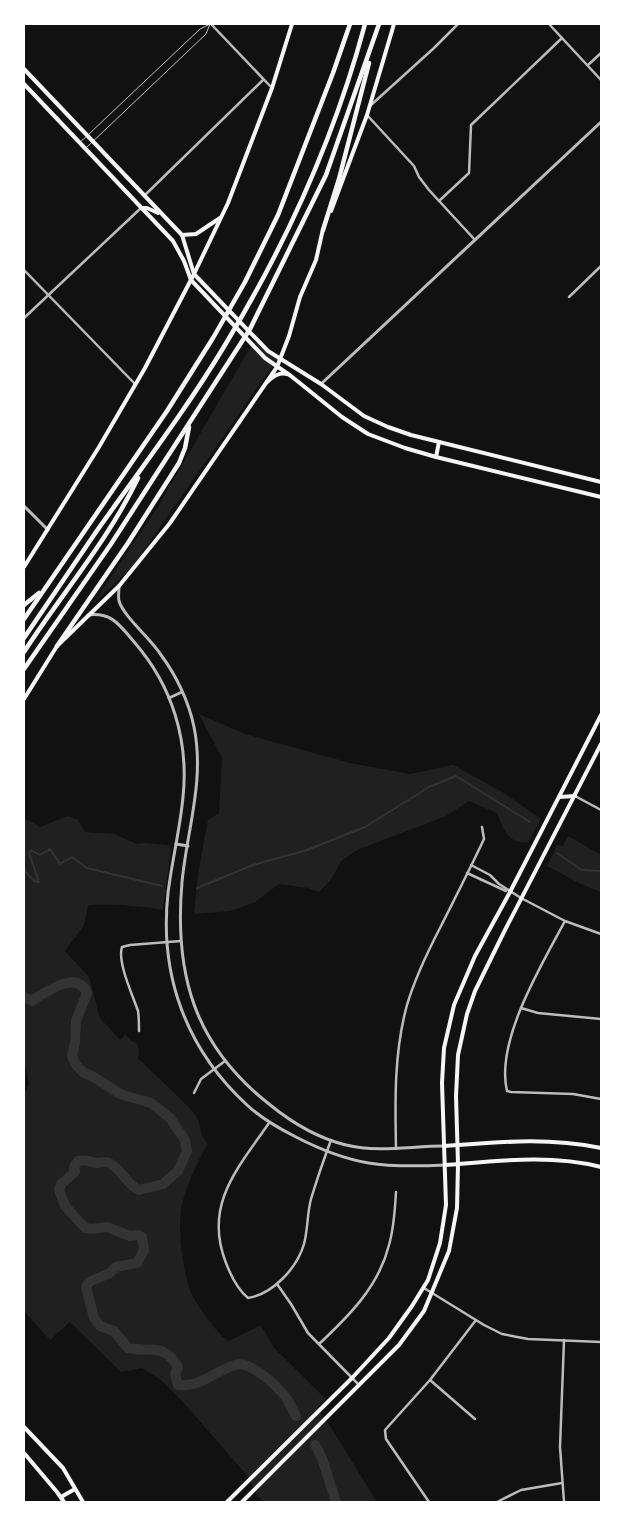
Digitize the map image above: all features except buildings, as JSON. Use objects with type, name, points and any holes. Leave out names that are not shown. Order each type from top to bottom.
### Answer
[{"type":"highway","points":[[24,619],[167,411],[213,338],[245,282],[278,215],[350,24]]},
{"type":"highway","points":[[24,638],[181,415],[221,351],[276,253],[311,177],[334,118],[365,24]]},
{"type":"highway","points":[[24,669],[111,544],[250,329],[326,175],[379,24]]},
{"type":"highway","points":[[323,230],[339,179],[375,37]]},
{"type":"highway","points":[[57,646],[128,543],[179,463],[185,448],[190,422]]},
{"type":"highway","points":[[24,652],[68,591],[126,502],[143,467]]},
{"type":"highway","points":[[24,605],[44,589]]},
{"type":"main road","points":[[24,567],[100,448],[196,276],[222,216],[272,88],[292,24]]},
{"type":"main road","points":[[24,699],[57,646],[119,586],[170,523],[277,367],[300,297],[316,260],[323,230],[367,115],[394,24]]},
{"type":"main road","points":[[24,69],[182,235],[196,276],[268,351],[321,384],[366,416],[388,427],[439,442],[601,482]]},
{"type":"main road","points":[[24,84],[175,243],[192,281],[265,358],[291,376],[342,417],[368,434],[405,448],[601,497]]},
{"type":"main road","points":[[141,208],[147,208],[164,217]]},
{"type":"main road","points":[[182,235],[196,234],[222,216]]},
{"type":"main road","points":[[267,382],[280,374],[291,376]]},
{"type":"main road","points":[[436,457],[439,442]]},
{"type":"main road","points":[[227,1502],[352,1378],[393,1333],[424,1288],[437,1257],[446,1205],[442,1083],[444,1048],[454,1005],[476,956],[601,715]]},
{"type":"main road","points":[[242,1502],[359,1385],[408,1333],[424,1311],[449,1251],[457,1208],[458,1145],[456,1096],[458,1055],[465,1022],[475,992],[521,898],[601,744]]},
{"type":"main road","points":[[558,797],[575,796]]},
{"type":"main road","points":[[445,1146],[543,1141],[576,1143],[601,1148]]},
{"type":"main road","points":[[445,1164],[563,1160],[601,1168]]},
{"type":"main road","points":[[24,1427],[63,1468],[83,1502]]},
{"type":"main road","points":[[24,1453],[64,1502]]},
{"type":"main road","points":[[61,1497],[75,1489]]},
{"type":"street","points":[[211,24],[272,88]]},
{"type":"street","points":[[370,106],[458,24]]},
{"type":"street","points":[[549,24],[601,80]]},
{"type":"street","points":[[439,201],[469,173],[471,125],[562,38]]},
{"type":"street","points":[[588,65],[601,53]]},
{"type":"street","points":[[144,196],[263,80]]},
{"type":"street","points":[[367,115],[414,166],[419,177],[475,240]]},
{"type":"street","points":[[321,384],[601,122]]},
{"type":"street","points":[[24,318],[141,208]]},
{"type":"street","points":[[569,297],[601,266]]},
{"type":"street","points":[[24,270],[136,384]]},
{"type":"street","points":[[24,506],[48,531]]},
{"type":"street","points":[[119,586],[118,600],[123,609],[161,654],[182,692],[194,727],[198,768],[193,820],[182,881],[181,941],[184,968],[192,1000],[211,1042],[248,1088],[300,1126],[331,1140],[345,1145],[374,1149],[445,1146]]},
{"type":"street","points":[[88,615],[99,614],[108,616],[116,622],[152,664],[164,684],[181,736],[183,796],[168,894],[167,943],[170,972],[183,1016],[194,1038],[214,1069],[243,1101],[269,1123],[326,1152],[383,1166],[445,1164]]},
{"type":"street","points":[[169,698],[182,692]]},
{"type":"street","points":[[575,796],[601,810]]},
{"type":"street","points":[[396,1149],[397,1067],[399,1043],[407,1006],[413,986],[430,948],[484,839],[482,827]]},
{"type":"street","points":[[176,844],[188,846]]},
{"type":"street","points":[[471,865],[490,875],[510,892],[564,921],[601,934]]},
{"type":"street","points":[[467,873],[510,892]]},
{"type":"street","points":[[564,921],[521,1008],[511,1036],[505,1069],[507,1091],[573,1094],[601,1100]]},
{"type":"street","points":[[139,1031],[138,1012],[131,996],[121,952],[122,947],[130,944],[181,941]]},
{"type":"street","points":[[521,1008],[538,1012],[601,1019]]},
{"type":"street","points":[[194,1094],[201,1079],[225,1061]]},
{"type":"street","points":[[269,1123],[228,1183],[221,1201],[219,1229],[222,1251],[240,1291],[248,1298],[255,1297],[277,1284],[292,1267],[303,1247],[309,1208],[331,1140]]},
{"type":"street","points":[[319,1344],[345,1320],[362,1299],[383,1264],[392,1233],[396,1192]]},
{"type":"street","points":[[277,1284],[303,1326],[359,1385]]},
{"type":"street","points":[[424,1288],[493,1330],[511,1336],[528,1339],[601,1342]]},
{"type":"street","points":[[429,1502],[416,1486],[384,1433],[403,1408],[430,1380],[476,1320]]},
{"type":"street","points":[[564,1340],[560,1437],[564,1502]]},
{"type":"street","points":[[430,1380],[475,1419]]},
{"type":"street","points":[[497,1502],[521,1490],[562,1483]]},
{"type":"lane","points":[[80,143],[200,28],[211,24]]},
{"type":"lane","points":[[85,149],[206,34],[211,24]]},
{"type":"shaded area","points":[[259,339],[278,358],[140,556],[129,570],[93,604],[159,505],[251,346]]},
{"type":"shaded area","points":[[199,714],[245,734],[350,763],[410,774],[453,765],[504,793],[541,819],[528,842],[516,841],[507,834],[497,813],[469,801],[446,816],[357,850],[341,861],[332,878],[319,892],[308,888],[279,884],[255,902],[231,911],[194,914],[198,874],[208,820],[219,813],[222,758]]},
{"type":"shaded area","points":[[68,816],[78,820],[85,832],[114,834],[137,844],[169,845],[171,848],[163,910],[136,906],[88,906],[84,925],[65,951],[89,977],[100,1018],[120,1040],[125,1034],[131,1041],[137,1043],[139,1050],[138,1058],[196,1116],[203,1138],[208,1144],[192,1176],[181,1211],[182,1251],[187,1282],[192,1294],[215,1329],[229,1341],[261,1325],[274,1348],[326,1399],[317,1408],[377,1502],[264,1502],[258,1496],[245,1473],[183,1402],[161,1380],[142,1368],[121,1372],[70,1322],[50,1340],[24,1311],[24,1094],[29,1084],[24,1060],[24,818],[40,827]]},
{"type":"shaded area","points":[[568,836],[601,855],[601,892],[547,866],[557,845],[563,846]]},
{"type":"waterway","points":[[197,888],[253,865],[307,850],[365,827],[429,787],[456,776],[530,822]]},
{"type":"waterway","points":[[24,870],[34,881],[39,882],[29,853],[31,850],[40,855],[50,849],[60,864],[72,857],[87,868],[162,886]]},
{"type":"waterway","points":[[557,853],[582,870],[601,871]]},
{"type":"waterway","points":[[24,997],[32,1001],[61,985],[76,983],[82,986],[87,993],[76,1021],[75,1043],[72,1056],[76,1065],[84,1073],[120,1094],[151,1103],[170,1118],[185,1140],[187,1151],[178,1171],[163,1184],[139,1190],[109,1163],[84,1160],[78,1161],[74,1167],[75,1172],[61,1184],[59,1190],[65,1206],[85,1228],[107,1227],[130,1236],[138,1235],[142,1237],[144,1250],[137,1263],[116,1267],[110,1273],[89,1282],[86,1287],[94,1318],[100,1326],[114,1331],[128,1348],[156,1350],[167,1354],[178,1367],[175,1374],[178,1385],[200,1382],[235,1365],[256,1370],[287,1399],[296,1416]]},
{"type":"waterway","points":[[315,1445],[322,1458],[336,1502]]}]
